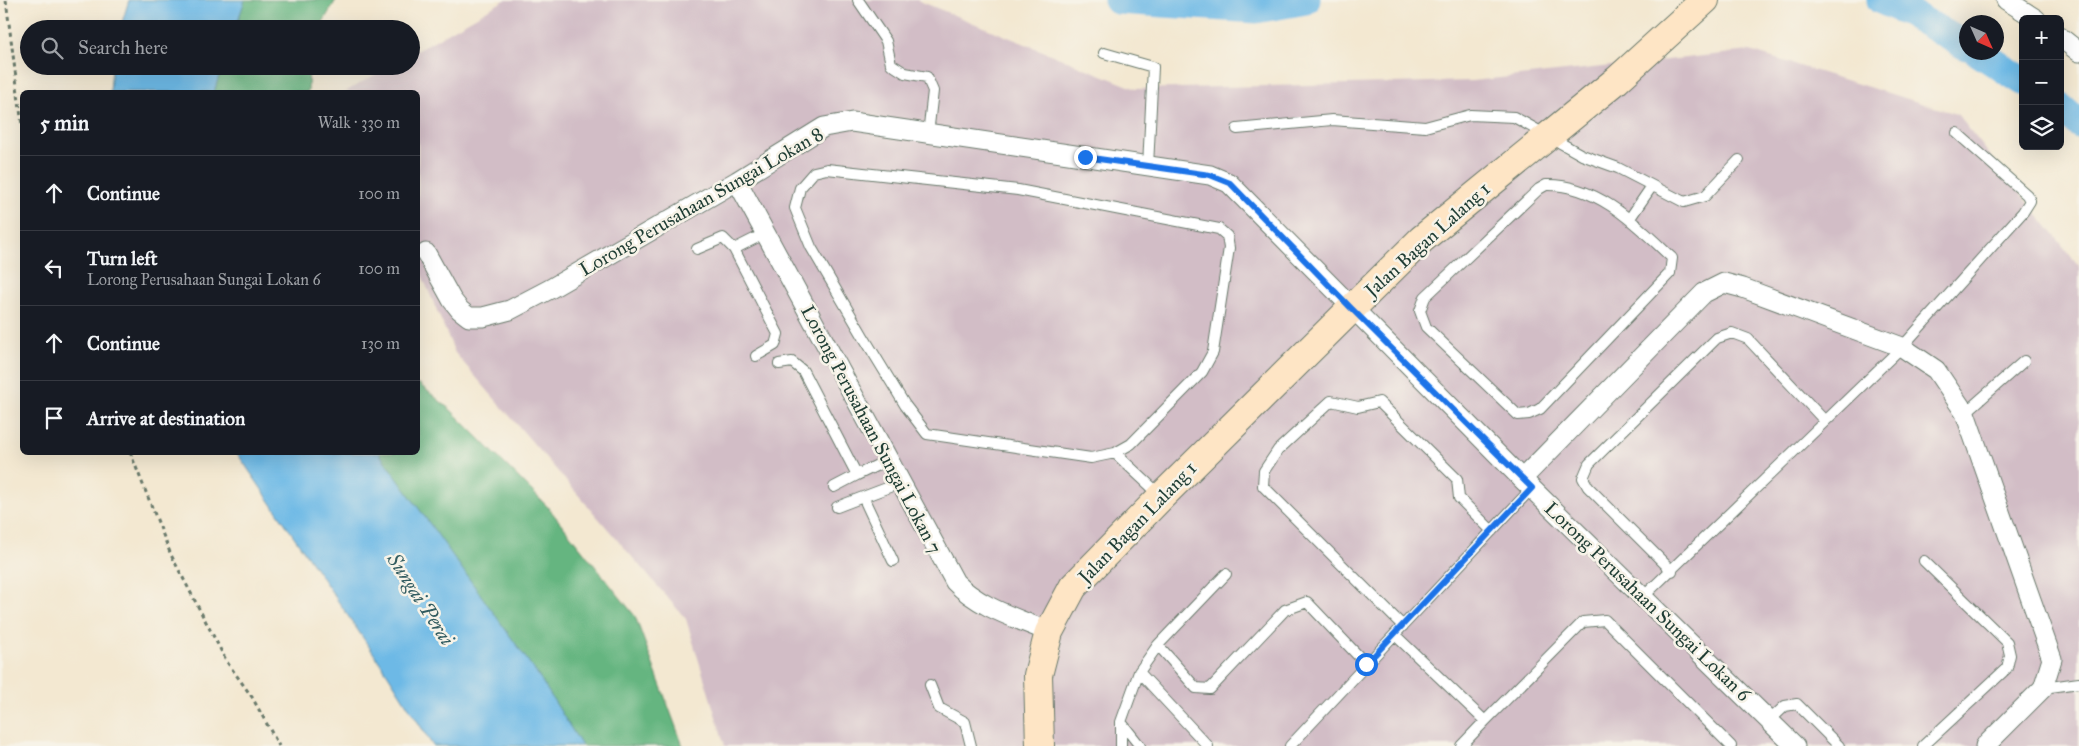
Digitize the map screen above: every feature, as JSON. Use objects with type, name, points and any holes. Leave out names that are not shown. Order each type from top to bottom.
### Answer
[{"type":"main road","name":"Jalan Bagan Lalang 1","points":[[1040,746],[1038,675],[1049,632],[1073,587],[1162,496],[1422,239],[1654,49],[1705,0]]},
{"type":"street","points":[[2006,0],[2030,15]]},
{"type":"street","points":[[2064,40],[2079,52]]},
{"type":"street","name":"Lorong Perusahaan Sungai Lokan 8","points":[[426,253],[452,300],[469,317],[483,317],[510,310],[550,289],[737,181],[824,127],[852,122],[1210,175],[1230,183],[1351,308]]},
{"type":"street","name":"Lorong Perusahaan Sungai Lokan 7","points":[[737,181],[955,582],[967,595],[1049,632]]},
{"type":"street","points":[[1527,483],[1704,293],[1724,283],[1743,288],[1902,347],[1936,370],[1965,413],[2052,660],[2043,688],[1985,746]]},
{"type":"street","name":"Lorong Perusahaan Sungai Lokan 6","points":[[1351,308],[1795,746]]},
{"type":"lane","points":[[858,0],[886,41],[891,64],[905,73],[927,77],[933,91],[928,134]]},
{"type":"lane","points":[[1104,53],[1153,68],[1148,166]]},
{"type":"lane","points":[[1237,129],[1332,120],[1425,127],[1470,115],[1514,117],[1582,155],[1618,168],[1684,202],[1706,196],[1739,160]]},
{"type":"lane","points":[[1643,597],[1672,571],[1824,420],[1902,347],[2024,212],[2030,201],[2027,195],[1957,133]]},
{"type":"lane","points":[[827,169],[1018,190],[1219,229],[1226,236],[1229,248],[1213,352],[1202,372],[1185,390],[1131,444],[1115,453],[1091,458],[927,434],[896,390],[811,247],[795,208],[800,188],[814,172],[827,169]]},
{"type":"lane","points":[[1546,185],[1556,185],[1583,190],[1630,218],[1672,258],[1670,273],[1540,409],[1529,414],[1518,415],[1426,327],[1420,311],[1425,297],[1538,189],[1546,185]]},
{"type":"lane","points":[[1630,218],[1652,186]]},
{"type":"lane","points":[[734,249],[766,232]]},
{"type":"lane","points":[[697,249],[723,238],[734,249],[778,334],[775,345],[756,356]]},
{"type":"lane","points":[[1672,571],[1588,487],[1583,478],[1589,464],[1717,338],[1732,333],[1748,340],[1824,420]]},
{"type":"lane","points":[[1965,413],[2024,361]]},
{"type":"lane","points":[[779,364],[792,362],[802,371],[857,475]]},
{"type":"lane","points":[[1403,626],[1263,486],[1264,471],[1278,450],[1331,401],[1358,407],[1379,402],[1457,479],[1460,498],[1492,531]]},
{"type":"lane","points":[[1115,453],[1162,496]]},
{"type":"lane","points":[[834,486],[888,460]]},
{"type":"lane","points":[[837,507],[900,483]]},
{"type":"lane","points":[[1290,746],[1492,531],[1527,483]]},
{"type":"lane","points":[[863,497],[893,561]]},
{"type":"lane","points":[[1923,746],[2006,668],[2010,654],[2007,642],[1924,561]]},
{"type":"lane","points":[[1120,746],[1120,722],[1139,672],[1158,645],[1226,574]]},
{"type":"lane","points":[[1158,645],[1196,688],[1210,688],[1285,610],[1307,602],[1366,664]]},
{"type":"lane","points":[[1461,746],[1583,622],[1606,620],[1730,746]]},
{"type":"lane","points":[[1395,634],[1485,721]]},
{"type":"lane","points":[[1139,672],[1208,746]]},
{"type":"lane","points":[[2043,688],[2079,683]]},
{"type":"lane","points":[[930,685],[939,708],[965,722],[971,746]]},
{"type":"lane","points":[[1770,720],[1785,706],[1797,704],[1839,746]]},
{"type":"lane","points":[[1120,722],[1140,746]]},
{"type":"path","points":[[6,0],[20,108]]},
{"type":"path","points":[[131,455],[171,555],[227,662],[252,697],[279,746]]},
{"type":"shaded area","points":[[505,0],[917,0],[1136,89],[1472,81],[1750,51],[1957,114],[2079,266],[2079,746],[725,746],[686,619],[455,353],[420,271],[420,90],[348,90],[374,75],[420,75],[420,49]]},
{"type":"green space","points":[[245,0],[336,0],[324,20],[238,20]]},
{"type":"green space","points":[[219,75],[309,75],[308,90],[215,90]]},
{"type":"green space","points":[[420,385],[452,411],[547,506],[635,616],[683,746],[582,746],[538,675],[380,455],[420,455]]},
{"type":"water","points":[[129,0],[245,0],[238,20],[123,20]]},
{"type":"water","points":[[111,75],[219,75],[215,90],[110,90]]},
{"type":"water","name":"Sungai Perai","points":[[238,455],[380,455],[538,675],[582,746],[433,746],[387,673]]},
{"type":"waterway","points":[[1118,0],[1256,9],[1306,0]]},
{"type":"waterway","points":[[1881,0],[1908,12],[1959,42]]},
{"type":"waterway","points":[[1990,60],[2019,78]]},
{"type":"waterway","points":[[2064,111],[2079,124]]},
{"type":"route","points":[[1085,157],[1210,175],[1230,183],[1351,308],[1532,488],[1366,664]]}]
